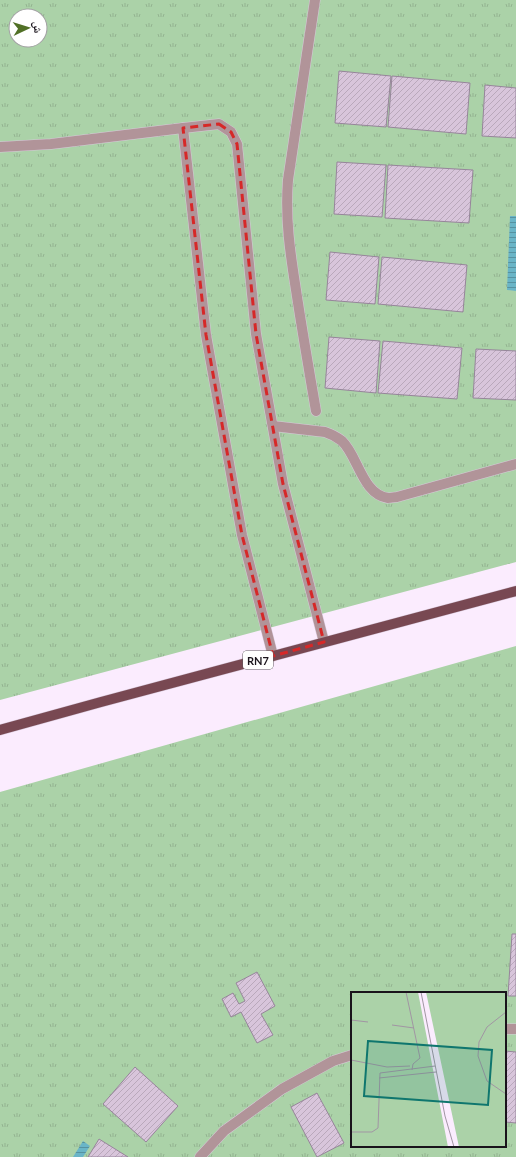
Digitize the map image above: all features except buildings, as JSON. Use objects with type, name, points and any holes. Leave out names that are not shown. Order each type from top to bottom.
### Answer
[{"type":"main road","name":"RN7","points":[[0,730],[516,591]]},
{"type":"street","points":[[315,0],[286,198],[288,239],[302,333],[316,411]]},
{"type":"street","points":[[0,147],[51,144],[219,124],[231,132],[237,144],[256,334],[283,484],[324,642]]},
{"type":"street","points":[[183,128],[206,335],[242,535],[273,656]]},
{"type":"street","points":[[273,426],[325,432],[333,435],[342,442],[350,452],[366,483],[378,494],[388,498],[397,497],[516,464]]},
{"type":"street","points":[[200,1157],[224,1131],[282,1089],[333,1061],[351,1055]]},
{"type":"highlighted area","points":[[219,124],[231,132],[237,144],[256,334],[283,484],[324,642],[273,656],[242,535],[206,335],[183,128]]},
{"type":"green space","points":[[0,0],[516,0],[516,562],[0,700]]},
{"type":"green space","points":[[516,646],[516,1157],[0,1157],[0,792]]},
{"type":"water","points":[[510,216],[516,216],[516,291],[507,290]]},
{"type":"water","points":[[83,1141],[90,1146],[83,1157],[73,1157]]}]
